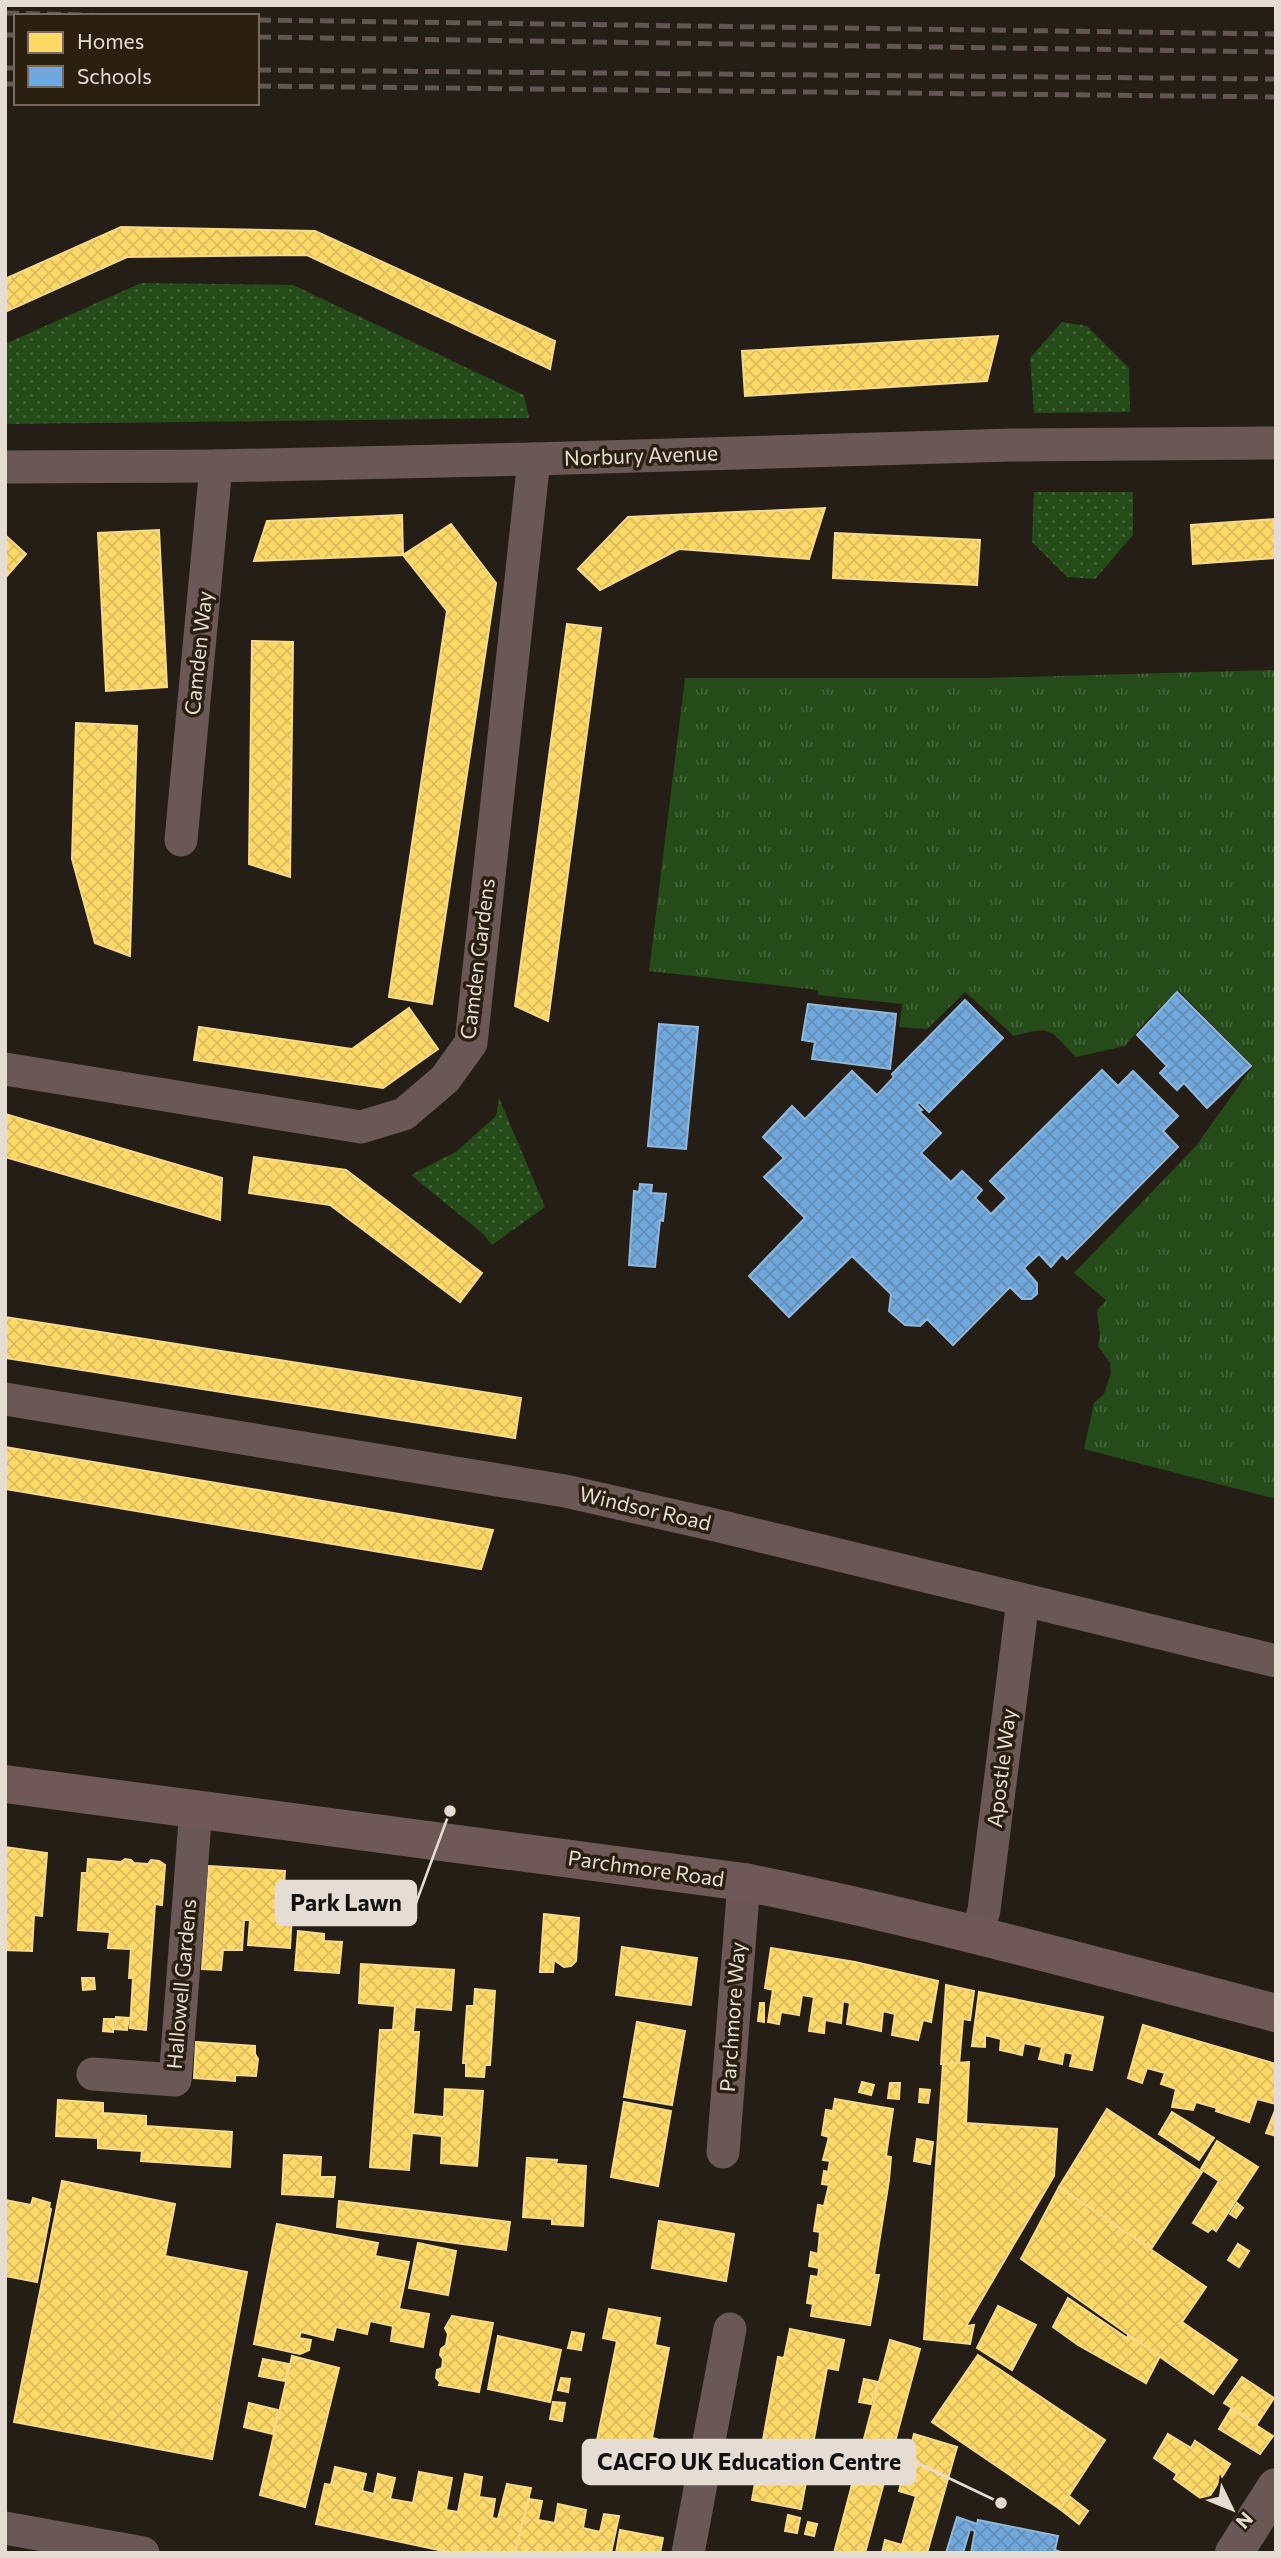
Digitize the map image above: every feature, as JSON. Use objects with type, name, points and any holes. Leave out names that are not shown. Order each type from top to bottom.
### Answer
[{"type":"main road","name":"Parchmore Road","points":[[5,1783],[744,1882],[857,1905],[977,1934],[1276,2013]]},
{"type":"street","name":"Norbury Avenue","points":[[5,467],[216,466],[1012,445],[1276,443]]},
{"type":"street","name":"Camden Gardens","points":[[5,1069],[361,1126],[404,1114],[445,1079],[471,1042],[534,459]]},
{"type":"street","name":"Camden Way","points":[[181,840],[216,466]]},
{"type":"street","name":"Windsor Road","points":[[5,1399],[565,1491],[1276,1661]]},
{"type":"street","name":"Apostle Way","points":[[977,1934],[984,1910],[1023,1600]]},
{"type":"street","name":"Hallowell Gardens","points":[[93,2074],[175,2080],[196,1808]]},
{"type":"street","name":"Parchmore Way","points":[[723,2152],[744,1882]]},
{"type":"street","points":[[688,2553],[730,2329]]},
{"type":"street","points":[[1234,2553],[1276,2487]]},
{"type":"street","points":[[5,2528],[143,2553]]},
{"type":"green space","points":[[141,283],[293,285],[524,395],[529,418],[5,424],[5,344]]},
{"type":"green space","points":[[1062,322],[1087,326],[1129,368],[1130,412],[1034,413],[1030,358]]},
{"type":"green space","points":[[1034,492],[1133,492],[1133,535],[1095,579],[1067,577],[1032,542]]},
{"type":"green space","points":[[1276,670],[1276,1499],[1084,1449],[1094,1403],[1104,1394],[1111,1373],[1110,1363],[1098,1346],[1100,1336],[1097,1311],[1106,1300],[1074,1273],[1196,1146],[1253,1066],[1178,990],[1125,1046],[1076,1057],[1050,1032],[1036,1031],[1014,1036],[965,992],[927,1029],[899,1027],[902,1004],[818,995],[818,990],[649,971],[685,678],[985,678]]},
{"type":"green space","points":[[499,1098],[545,1207],[492,1245],[482,1233],[411,1175],[457,1151],[496,1116]]},
{"type":"building: Homes","points":[[121,227],[315,231],[555,341],[550,369],[307,255],[127,257],[5,312],[5,279]]},
{"type":"building: Homes","points":[[998,336],[987,381],[745,396],[742,351]]},
{"type":"building: Homes","points":[[825,508],[809,559],[679,549],[600,590],[578,569],[628,517]]},
{"type":"building: Homes","points":[[402,515],[403,555],[254,561],[267,521]]},
{"type":"building: Homes","points":[[1276,519],[1276,558],[1193,564],[1191,525]]},
{"type":"building: Homes","points":[[451,524],[496,583],[432,1004],[389,997],[447,611],[403,555]]},
{"type":"building: Homes","points":[[159,530],[167,687],[106,691],[98,533]]},
{"type":"building: Homes","points":[[835,533],[980,540],[977,585],[833,578]]},
{"type":"building: Homes","points":[[5,535],[26,554],[5,578]]},
{"type":"building: Homes","points":[[567,624],[601,628],[548,1021],[515,1006]]},
{"type":"building: Homes","points":[[252,641],[293,642],[290,877],[249,864]]},
{"type":"building: Homes","points":[[76,723],[137,726],[130,956],[95,943],[72,859]]},
{"type":"building: Homes","points":[[409,1008],[438,1049],[383,1088],[194,1060],[199,1027],[352,1049]]},
{"type":"building: Homes","points":[[5,1114],[222,1178],[220,1220],[5,1157]]},
{"type":"building: Homes","points":[[254,1157],[346,1170],[482,1273],[460,1302],[330,1205],[249,1193]]},
{"type":"building: Homes","points":[[5,1317],[521,1398],[515,1438],[5,1358]]},
{"type":"building: Homes","points":[[5,1447],[493,1530],[481,1569],[5,1489]]},
{"type":"building: Homes","points":[[5,1847],[47,1853],[42,1916],[34,1915],[32,1951],[5,1950]]},
{"type":"building: Homes","points":[[88,1859],[121,1862],[125,1859],[148,1864],[151,1860],[165,1865],[162,1905],[155,1904],[146,2030],[130,2028],[133,1978],[129,1978],[131,1949],[108,1948],[110,1932],[78,1930],[82,1873],[87,1873]]},
{"type":"building: Homes","points":[[209,1866],[285,1871],[282,1913],[292,1914],[290,1948],[248,1945],[250,1920],[244,1920],[242,1950],[223,1950],[221,1970],[202,1969]]},
{"type":"building: Homes","points":[[544,1914],[579,1918],[576,1961],[571,1966],[564,1967],[554,1960],[553,1972],[540,1972]]},
{"type":"building: Homes","points":[[298,1931],[324,1934],[324,1941],[342,1942],[339,1973],[295,1970]]},
{"type":"building: Homes","points":[[622,1947],[697,1958],[691,2005],[616,1995]]},
{"type":"building: Homes","points":[[771,1948],[855,1962],[938,1981],[931,2022],[923,2020],[918,2040],[892,2035],[895,2014],[883,2011],[881,2031],[847,2024],[850,2003],[843,2001],[841,2023],[825,2020],[824,2033],[809,2031],[814,1997],[802,1995],[799,2015],[781,2012],[779,2024],[768,2022],[773,1990],[765,1988]]},
{"type":"building: Homes","points":[[361,1964],[454,1970],[451,2010],[415,2007],[413,2032],[419,2032],[413,2114],[444,2117],[445,2089],[483,2091],[477,2166],[441,2163],[442,2136],[412,2133],[409,2170],[370,2167],[380,2030],[393,2030],[395,2006],[359,2003]]},
{"type":"building: Homes","points":[[82,1978],[94,1978],[95,1989],[83,1990]]},
{"type":"building: Homes","points":[[946,1985],[974,1991],[970,2020],[963,2019],[959,2065],[941,2064]]},
{"type":"building: Homes","points":[[475,1989],[495,1991],[490,2065],[485,2065],[484,2077],[466,2076],[466,2063],[463,2063],[467,2006],[474,2006]]},
{"type":"building: Homes","points":[[979,1992],[1103,2017],[1092,2070],[1070,2066],[1073,2054],[1064,2052],[1062,2064],[1039,2059],[1042,2047],[1024,2043],[1022,2055],[1000,2050],[1001,2039],[985,2035],[985,2047],[972,2046]]},
{"type":"building: Homes","points":[[760,2003],[764,2003],[764,2022],[758,2021]]},
{"type":"building: Homes","points":[[116,2017],[129,2018],[127,2030],[115,2029]]},
{"type":"building: Homes","points":[[104,2019],[114,2019],[113,2032],[103,2031]]},
{"type":"building: Homes","points":[[637,2022],[685,2031],[672,2105],[624,2097]]},
{"type":"building: Homes","points":[[1143,2025],[1276,2064],[1276,2104],[1257,2099],[1249,2122],[1196,2102],[1193,2110],[1172,2107],[1176,2089],[1161,2084],[1165,2073],[1147,2068],[1142,2083],[1128,2078]]},
{"type":"building: Homes","points":[[196,2042],[255,2046],[258,2059],[256,2076],[235,2075],[235,2081],[194,2078]]},
{"type":"building: Homes","points":[[969,2062],[966,2123],[1057,2129],[1054,2176],[966,2326],[974,2325],[970,2344],[924,2339],[943,2064]]},
{"type":"building: Homes","points":[[862,2082],[874,2085],[871,2095],[859,2092]]},
{"type":"building: Homes","points":[[890,2083],[900,2083],[899,2099],[888,2098]]},
{"type":"building: Homes","points":[[920,2089],[930,2090],[928,2103],[919,2102]]},
{"type":"building: Homes","points":[[835,2099],[893,2109],[886,2156],[891,2157],[889,2180],[874,2275],[879,2275],[870,2325],[811,2316],[813,2304],[807,2303],[811,2276],[818,2277],[819,2268],[809,2266],[811,2252],[818,2254],[820,2232],[814,2231],[818,2205],[824,2206],[829,2185],[822,2184],[824,2171],[828,2172],[830,2161],[823,2160],[829,2137],[822,2135],[826,2110],[833,2111]]},
{"type":"building: Homes","points":[[58,2100],[103,2103],[103,2113],[146,2116],[146,2126],[232,2132],[230,2167],[141,2161],[142,2151],[98,2148],[98,2138],[56,2136]]},
{"type":"building: Homes","points":[[624,2102],[671,2111],[658,2186],[611,2177]]},
{"type":"building: Homes","points":[[1276,2108],[1276,2136],[1266,2133]]},
{"type":"building: Homes","points":[[1107,2109],[1202,2172],[1151,2249],[1059,2187]]},
{"type":"building: Homes","points":[[1172,2112],[1214,2138],[1199,2160],[1159,2134]]},
{"type":"building: Homes","points":[[917,2139],[933,2142],[930,2164],[914,2161]]},
{"type":"building: Homes","points":[[1217,2141],[1258,2167],[1216,2231],[1212,2228],[1208,2232],[1193,2223],[1219,2181],[1201,2169]]},
{"type":"building: Homes","points":[[284,2155],[321,2157],[320,2177],[335,2177],[333,2197],[282,2194]]},
{"type":"building: Homes","points":[[527,2158],[586,2166],[583,2226],[552,2224],[552,2219],[523,2217]]},
{"type":"building: Homes","points":[[62,2181],[175,2204],[165,2256],[247,2272],[212,2459],[14,2422]]},
{"type":"building: Homes","points":[[1059,2187],[1206,2287],[1182,2322],[1237,2360],[1213,2394],[1021,2259]]},
{"type":"building: Homes","points":[[33,2198],[50,2203],[51,2209],[37,2282],[5,2276],[5,2200],[31,2205]]},
{"type":"building: Homes","points":[[339,2201],[510,2222],[506,2250],[337,2227]]},
{"type":"building: Homes","points":[[1237,2203],[1243,2208],[1236,2218],[1230,2214]]},
{"type":"building: Homes","points":[[659,2221],[734,2234],[726,2281],[652,2268]]},
{"type":"building: Homes","points":[[277,2224],[378,2243],[375,2256],[409,2262],[399,2309],[429,2314],[423,2347],[391,2341],[393,2326],[370,2321],[367,2334],[336,2327],[333,2340],[301,2332],[299,2338],[311,2340],[309,2350],[300,2354],[254,2344]]},
{"type":"building: Homes","points":[[418,2243],[456,2251],[448,2295],[409,2288]]},
{"type":"building: Homes","points":[[1238,2244],[1249,2251],[1239,2267],[1228,2260]]},
{"type":"building: Homes","points":[[1068,2298],[1127,2338],[1128,2336],[1160,2356],[1146,2383],[1078,2345],[1053,2327]]},
{"type":"building: Homes","points":[[998,2306],[1036,2325],[1012,2370],[977,2348]]},
{"type":"building: Homes","points":[[609,2309],[660,2318],[655,2345],[669,2348],[652,2438],[657,2439],[652,2469],[594,2455],[617,2341],[603,2338]]},
{"type":"building: Homes","points":[[452,2316],[493,2323],[479,2392],[439,2385],[440,2382],[436,2378],[437,2370],[442,2368],[441,2349],[446,2345],[448,2334],[445,2328]]},
{"type":"building: Homes","points":[[790,2329],[844,2340],[838,2370],[827,2368],[801,2509],[752,2500],[778,2357],[784,2358]]},
{"type":"building: Homes","points":[[572,2332],[584,2334],[581,2350],[568,2348]]},
{"type":"building: Homes","points":[[498,2336],[561,2350],[550,2402],[488,2389]]},
{"type":"building: Homes","points":[[890,2340],[920,2349],[865,2553],[834,2553]]},
{"type":"building: Homes","points":[[978,2355],[1105,2440],[1060,2509],[932,2422]]},
{"type":"building: Homes","points":[[292,2356],[339,2368],[305,2507],[260,2495]]},
{"type":"building: Homes","points":[[263,2359],[289,2364],[285,2381],[259,2376]]},
{"type":"building: Homes","points":[[1242,2377],[1274,2398],[1257,2424],[1224,2403]]},
{"type":"building: Homes","points":[[561,2378],[570,2379],[568,2392],[558,2390]]},
{"type":"building: Homes","points":[[864,2379],[878,2382],[871,2404],[859,2402]]},
{"type":"building: Homes","points":[[553,2402],[565,2403],[562,2421],[550,2419]]},
{"type":"building: Homes","points":[[249,2403],[278,2410],[273,2434],[244,2427]]},
{"type":"building: Homes","points":[[1231,2409],[1273,2436],[1260,2454],[1219,2429]]},
{"type":"building: Homes","points":[[914,2434],[957,2447],[927,2553],[882,2553],[885,2540],[902,2545],[916,2496],[899,2491]]},
{"type":"building: Homes","points":[[1168,2434],[1191,2448],[1195,2441],[1230,2464],[1206,2502],[1174,2479],[1177,2474],[1154,2458]]},
{"type":"building: Homes","points":[[335,2467],[366,2474],[362,2491],[374,2494],[378,2474],[395,2478],[390,2499],[413,2503],[419,2472],[452,2478],[446,2510],[458,2512],[465,2474],[482,2477],[479,2497],[495,2499],[492,2518],[498,2519],[507,2484],[531,2488],[515,2553],[453,2553],[316,2524],[325,2484],[331,2485]]},
{"type":"building: Homes","points":[[1069,2496],[1088,2511],[1079,2524],[1060,2509]]},
{"type":"building: Homes","points":[[529,2499],[542,2501],[538,2520],[555,2523],[558,2504],[586,2510],[583,2528],[600,2532],[604,2514],[619,2516],[611,2553],[515,2553]]},
{"type":"building: Homes","points":[[788,2515],[800,2518],[797,2533],[785,2531]]},
{"type":"building: Homes","points":[[808,2522],[817,2524],[814,2536],[805,2534]]},
{"type":"building: Homes","points":[[620,2530],[663,2538],[660,2553],[616,2553]]},
{"type":"building: Schools","points":[[1177,992],[1251,1066],[1207,1108],[1184,1083],[1177,1090],[1160,1073],[1167,1066],[1137,1035]]},
{"type":"building: Schools","points":[[965,1000],[1003,1038],[929,1112],[919,1102],[917,1105],[922,1110],[919,1111],[941,1133],[921,1153],[951,1182],[962,1171],[982,1190],[975,1198],[991,1214],[1007,1198],[990,1181],[1102,1070],[1118,1086],[1133,1071],[1178,1116],[1163,1131],[1178,1147],[1067,1259],[1062,1254],[1051,1267],[1039,1254],[1024,1268],[1037,1283],[1037,1294],[1031,1299],[1022,1299],[1010,1287],[953,1345],[927,1319],[920,1326],[905,1325],[889,1311],[891,1294],[852,1256],[789,1317],[749,1276],[805,1218],[764,1177],[784,1158],[763,1137],[792,1106],[805,1119],[852,1071],[877,1095],[894,1077],[892,1074]]},
{"type":"building: Schools","points":[[808,1004],[896,1014],[890,1069],[812,1059],[815,1042],[802,1040]]},
{"type":"building: Schools","points":[[659,1024],[698,1027],[686,1149],[648,1146]]},
{"type":"building: Schools","points":[[640,1184],[652,1185],[651,1193],[666,1194],[655,1267],[629,1265],[634,1191],[639,1192]]},
{"type":"building: Schools","points":[[957,2517],[977,2524],[978,2520],[1058,2536],[1055,2550],[1063,2553],[971,2553],[975,2531],[970,2529],[963,2553],[946,2553]]},
{"type":"railway","points":[[5,13],[44,14]]},
{"type":"railway","points":[[259,20],[1276,34]]},
{"type":"railway","points":[[5,35],[14,35]]},
{"type":"railway","points":[[259,37],[1276,52]]},
{"type":"railway","points":[[5,68],[14,68]]},
{"type":"railway","points":[[259,70],[1276,79]]},
{"type":"railway","points":[[5,84],[14,84]]},
{"type":"railway","points":[[259,86],[1276,97]]},
{"type":"place","name":"Park Lawn","points":[[450,1811]]},
{"type":"place","name":"CACFO UK Education Centre","points":[[1001,2503]]}]
